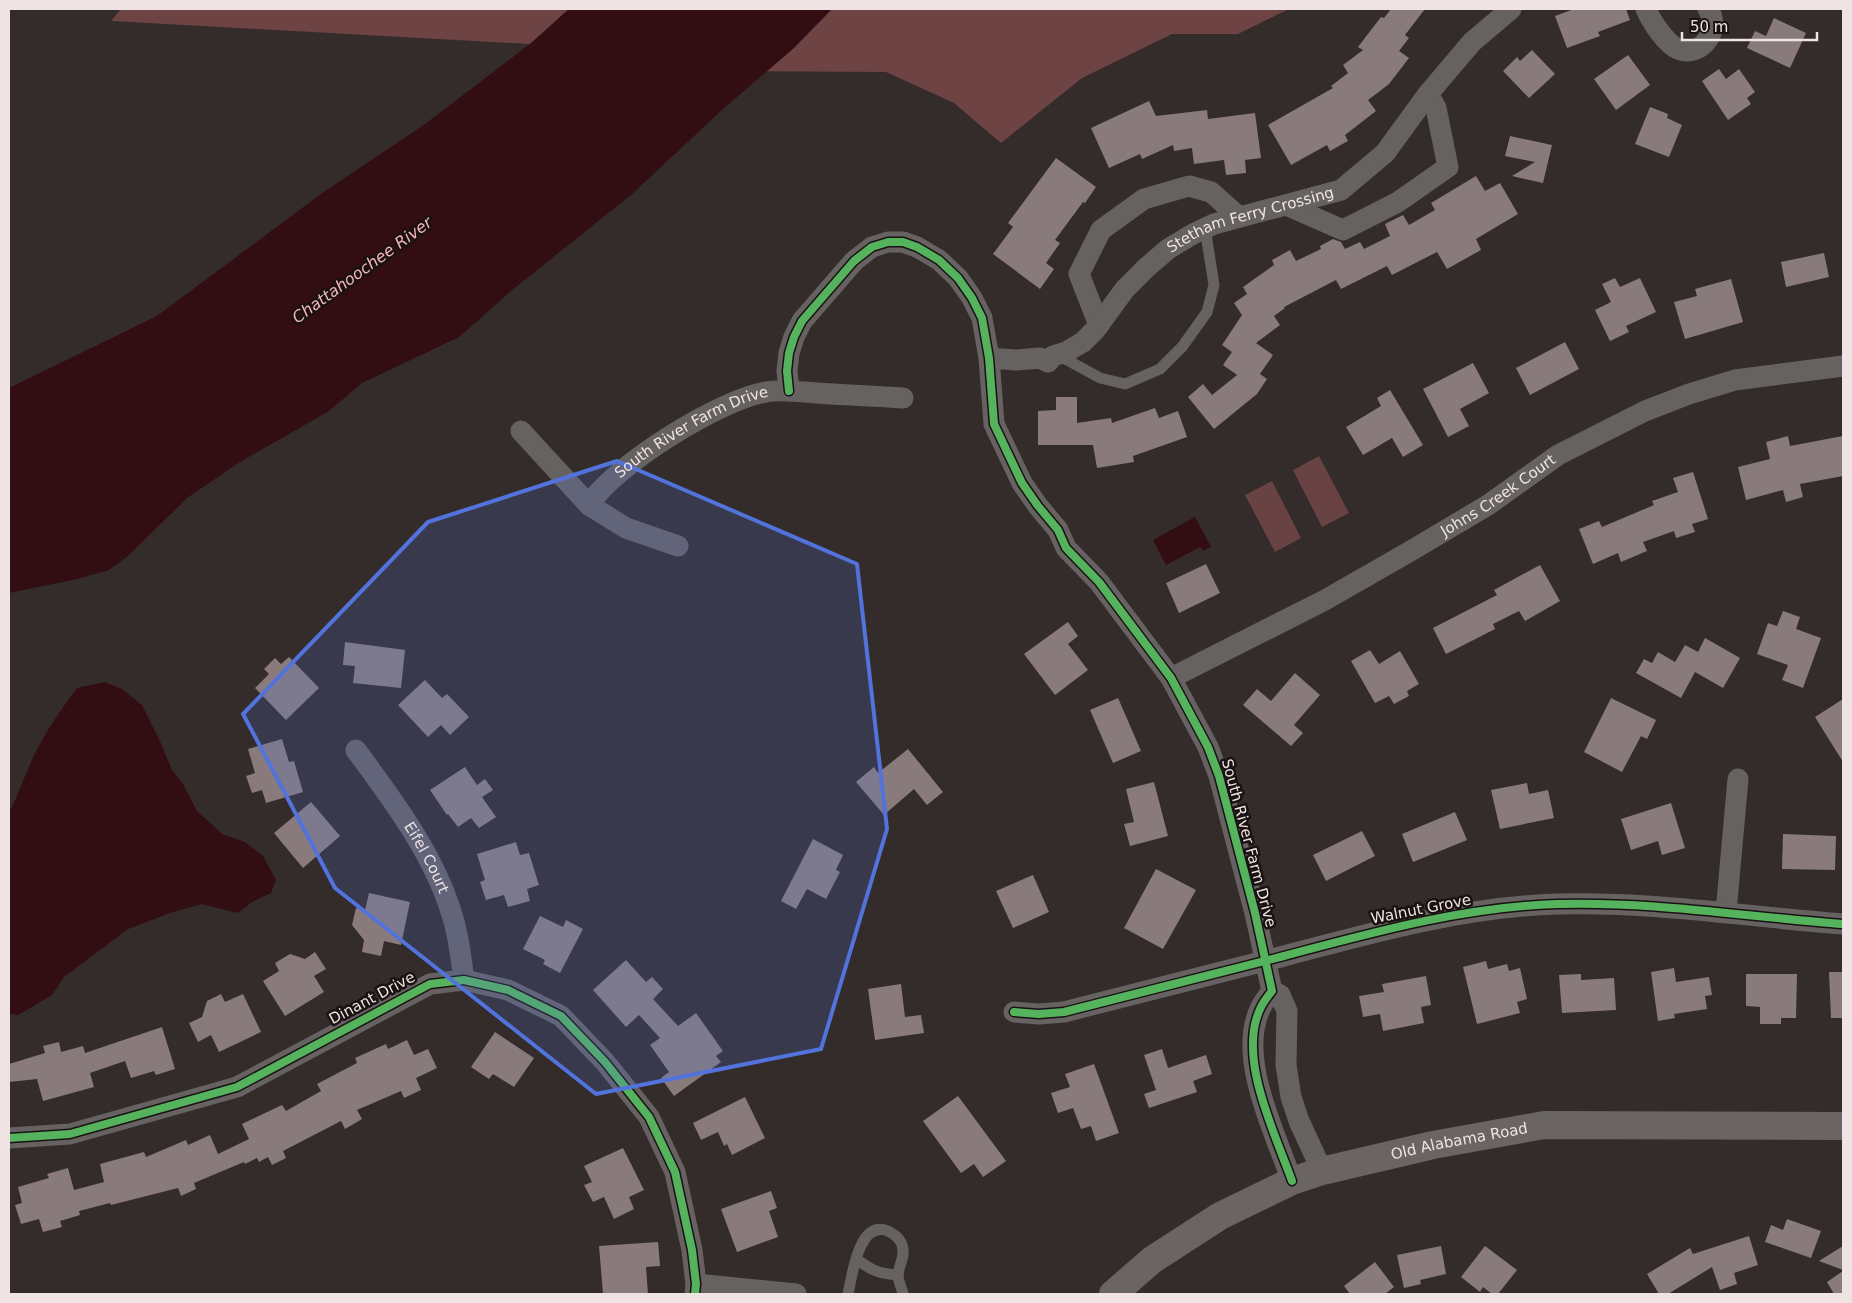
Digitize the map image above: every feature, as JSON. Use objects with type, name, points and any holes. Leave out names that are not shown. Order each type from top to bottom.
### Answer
[{"type":"main road","name":"Old Alabama Road","points":[[1113,1294],[1152,1260],[1220,1216],[1292,1181],[1322,1171],[1433,1145],[1544,1125],[1843,1126]]},
{"type":"street","name":"Stetham Ferry Crossing","points":[[989,358],[1016,360],[1040,358],[1048,362],[1053,356],[1066,352],[1083,342],[1125,289],[1146,268],[1168,250],[1205,228],[1341,190],[1385,153],[1428,94],[1472,42],[1511,9]]},
{"type":"street","points":[[1646,9],[1660,33],[1676,48],[1684,50],[1696,49],[1705,44],[1711,35],[1714,26],[1712,14],[1708,9]]},
{"type":"street","points":[[1286,205],[1343,230],[1398,202],[1448,167],[1436,108],[1428,94]]},
{"type":"street","points":[[1098,325],[1079,274],[1101,230],[1144,199],[1188,186],[1211,192],[1239,217]]},
{"type":"street","name":"South River Farm Drive","points":[[589,504],[624,468],[691,424],[748,396],[768,391],[789,391],[787,371],[789,353],[802,321],[854,261],[872,248],[888,242],[903,242],[917,247],[938,260],[958,278],[972,298],[982,318],[989,358],[994,424],[1022,483],[1058,530],[1066,548],[1099,582],[1171,678],[1208,747],[1219,776],[1255,914],[1272,991],[1280,994],[1287,1011],[1286,1065],[1291,1097],[1299,1121],[1322,1171]]},
{"type":"street","name":"Johns Creek Court","points":[[1171,678],[1325,600],[1382,568],[1488,505],[1558,455],[1645,411],[1689,394],[1735,380],[1843,366]]},
{"type":"street","points":[[789,391],[903,398]]},
{"type":"street","points":[[521,431],[589,504],[626,528],[678,546]]},
{"type":"street","name":"Eifel Court","points":[[356,750],[397,806],[434,869],[453,916],[464,980]]},
{"type":"street","points":[[1726,912],[1738,779]]},
{"type":"street","name":"Walnut Grove","points":[[1014,1012],[1039,1014],[1064,1012],[1403,924],[1500,908],[1556,904],[1600,904],[1726,912],[1843,924]]},
{"type":"street","name":"Dinant Drive","points":[[9,1138],[70,1134],[237,1087],[430,984],[464,980],[508,990],[561,1016],[605,1062],[648,1117],[675,1172],[692,1250],[696,1289]]},
{"type":"street","points":[[1272,991],[1261,1006],[1256,1021],[1253,1066],[1258,1086],[1292,1181]]},
{"type":"street","points":[[696,1289],[796,1294]]},
{"type":"lane","points":[[1058,355],[1100,378],[1125,384],[1160,369],[1182,347],[1207,312],[1214,285],[1205,228]]},
{"type":"lane","points":[[848,1294],[858,1251],[866,1236],[874,1231],[882,1230],[892,1233],[902,1243],[904,1256],[898,1275],[902,1294]]},
{"type":"lane","points":[[856,1259],[871,1270],[883,1274],[898,1275]]},
{"type":"highlighted area","points":[[617,461],[857,564],[887,829],[821,1049],[596,1094],[335,888],[243,714],[428,522]]},
{"type":"shaded area","points":[[121,9],[569,9],[530,44],[111,21]]},
{"type":"shaded area","points":[[791,9],[1289,9],[1238,34],[1172,34],[1082,78],[1001,143],[954,103],[886,72],[700,71]]},
{"type":"shaded area","points":[[1319,456],[1349,513],[1322,527],[1293,470]]},
{"type":"shaded area","points":[[1272,481],[1301,538],[1275,552],[1245,495]]},
{"type":"water","name":"Chattahoochee River","points":[[569,9],[832,9],[794,48],[724,108],[632,194],[511,291],[459,337],[362,383],[329,411],[240,462],[187,498],[128,556],[109,570],[77,579],[9,593],[9,388],[157,316],[321,194],[425,124],[530,44]]},
{"type":"water","points":[[1195,517],[1211,547],[1203,551],[1200,547],[1166,565],[1153,540]]},
{"type":"water","points":[[105,682],[122,689],[142,705],[172,770],[183,784],[197,811],[222,834],[245,842],[263,856],[276,880],[271,893],[252,902],[238,913],[202,904],[170,913],[128,929],[64,977],[52,995],[18,1015],[9,1014],[9,812],[43,738],[77,688]]},
{"type":"building","points":[[1391,9],[1425,9],[1405,35],[1409,38],[1399,51],[1409,58],[1389,84],[1368,100],[1376,111],[1345,135],[1348,141],[1330,151],[1327,145],[1291,165],[1268,125],[1333,88],[1331,86],[1348,73],[1343,65],[1363,50],[1358,47],[1381,17],[1384,18]]},
{"type":"building","points":[[1574,9],[1626,9],[1630,20],[1598,32],[1600,36],[1567,48],[1555,16]]},
{"type":"building","points":[[1774,18],[1806,33],[1790,68],[1747,48],[1755,31],[1766,36]]},
{"type":"building","points":[[1532,50],[1555,74],[1529,98],[1503,71],[1517,57],[1520,61]]},
{"type":"building","points":[[1628,55],[1650,85],[1616,110],[1594,79]]},
{"type":"building","points":[[1719,69],[1726,79],[1739,69],[1755,92],[1747,98],[1751,104],[1728,120],[1702,81]]},
{"type":"building","points":[[1149,101],[1156,116],[1207,110],[1208,119],[1255,113],[1261,158],[1245,160],[1246,173],[1226,175],[1224,160],[1194,164],[1192,148],[1174,151],[1173,145],[1142,159],[1140,154],[1109,168],[1091,128]]},
{"type":"building","points":[[1650,107],[1668,114],[1667,118],[1682,125],[1669,157],[1635,144]]},
{"type":"building","points":[[1510,136],[1552,145],[1543,183],[1512,176],[1535,162],[1505,156]]},
{"type":"building","points":[[1056,158],[1096,187],[1055,240],[1060,243],[1046,263],[1054,269],[1040,289],[993,254],[1013,227],[1008,223]]},
{"type":"building","points":[[1476,176],[1485,191],[1500,183],[1518,214],[1476,239],[1481,250],[1447,269],[1437,252],[1392,275],[1387,266],[1341,289],[1336,280],[1284,307],[1274,316],[1280,325],[1256,343],[1273,355],[1260,374],[1267,379],[1257,394],[1214,429],[1188,397],[1203,384],[1212,395],[1237,375],[1223,365],[1232,352],[1222,345],[1242,315],[1234,303],[1247,294],[1243,287],[1274,265],[1272,260],[1290,250],[1296,261],[1321,249],[1320,246],[1333,239],[1341,242],[1345,249],[1360,242],[1364,249],[1390,236],[1385,224],[1403,215],[1409,225],[1435,210],[1431,203]]},
{"type":"building","points":[[1824,253],[1829,277],[1786,287],[1781,262]]},
{"type":"building","points":[[1615,278],[1620,287],[1640,278],[1656,312],[1626,326],[1629,332],[1610,341],[1595,310],[1611,302],[1602,284]]},
{"type":"building","points":[[1731,279],[1743,322],[1685,339],[1674,302],[1697,296],[1695,289]]},
{"type":"building","points":[[1565,342],[1579,369],[1530,395],[1516,368]]},
{"type":"building","points":[[1473,363],[1489,393],[1460,409],[1469,426],[1448,437],[1423,389]]},
{"type":"building","points":[[1390,390],[1423,445],[1403,457],[1392,438],[1363,455],[1346,427],[1381,406],[1377,398]]},
{"type":"building","points":[[1056,397],[1077,397],[1077,423],[1111,418],[1112,423],[1155,408],[1159,418],[1178,411],[1187,437],[1133,456],[1134,462],[1097,468],[1093,445],[1038,445],[1038,411],[1056,410]]},
{"type":"building","points":[[1788,436],[1790,446],[1843,436],[1843,476],[1800,484],[1803,497],[1786,502],[1783,490],[1746,500],[1738,467],[1770,459],[1766,442]]},
{"type":"building","points":[[1693,472],[1708,519],[1692,524],[1695,532],[1676,538],[1674,531],[1643,542],[1647,551],[1621,562],[1618,553],[1593,564],[1579,529],[1599,521],[1602,527],[1654,505],[1652,501],[1678,492],[1673,478]]},
{"type":"building","points":[[1206,564],[1220,593],[1179,613],[1166,583]]},
{"type":"building","points":[[1540,565],[1560,601],[1525,621],[1519,611],[1493,624],[1495,629],[1446,654],[1433,628],[1497,595],[1494,590]]},
{"type":"building","points":[[1783,611],[1800,617],[1796,629],[1821,638],[1803,688],[1782,680],[1788,665],[1757,654],[1768,623],[1777,626]]},
{"type":"building","points":[[1068,622],[1078,636],[1068,644],[1088,670],[1055,695],[1024,654]]},
{"type":"building","points":[[1705,638],[1740,658],[1723,688],[1695,672],[1681,698],[1636,673],[1644,659],[1652,663],[1658,652],[1675,662],[1685,645],[1698,652]]},
{"type":"building","points":[[345,642],[405,650],[401,688],[353,683],[355,666],[343,665]]},
{"type":"building","points":[[1370,650],[1379,664],[1400,651],[1419,684],[1407,691],[1409,696],[1394,704],[1389,696],[1375,703],[1351,661]]},
{"type":"building","points":[[289,657],[319,688],[286,720],[255,688],[269,674],[264,669],[275,658],[281,664]]},
{"type":"building","points":[[1295,673],[1320,695],[1294,725],[1303,733],[1291,746],[1243,705],[1257,689],[1271,701]]},
{"type":"building","points":[[425,680],[442,698],[447,694],[469,717],[450,735],[441,725],[428,737],[398,705]]},
{"type":"building","points":[[1118,698],[1141,751],[1113,763],[1090,710]]},
{"type":"building","points":[[1611,698],[1656,720],[1647,739],[1641,736],[1622,772],[1584,752]]},
{"type":"building","points":[[1843,699],[1843,762],[1815,717]]},
{"type":"building","points":[[282,739],[289,762],[294,761],[303,792],[266,803],[262,790],[252,793],[246,776],[255,773],[248,749]]},
{"type":"building","points":[[908,749],[943,792],[927,805],[914,789],[884,815],[856,782],[874,767],[878,773]]},
{"type":"building","points":[[465,767],[477,785],[485,779],[493,790],[482,797],[496,817],[479,828],[471,818],[458,827],[447,815],[430,790]]},
{"type":"building","points":[[1154,782],[1168,836],[1130,846],[1124,824],[1134,822],[1126,789]]},
{"type":"building","points":[[1527,783],[1529,794],[1548,790],[1554,818],[1500,829],[1491,790]]},
{"type":"building","points":[[311,802],[340,836],[303,868],[274,833]]},
{"type":"building","points":[[1671,803],[1685,848],[1662,855],[1658,841],[1631,850],[1621,819]]},
{"type":"building","points":[[1455,812],[1467,840],[1413,862],[1402,834]]},
{"type":"building","points":[[1362,831],[1375,856],[1326,881],[1313,855]]},
{"type":"building","points":[[1783,834],[1836,836],[1835,870],[1782,869]]},
{"type":"building","points":[[813,839],[843,855],[836,870],[840,872],[826,899],[807,889],[796,909],[781,901]]},
{"type":"building","points":[[516,842],[520,855],[529,853],[539,885],[527,889],[530,901],[508,907],[504,895],[486,900],[480,882],[485,880],[477,854]]},
{"type":"building","points":[[1156,869],[1196,890],[1163,949],[1124,928]]},
{"type":"building","points":[[1033,875],[1049,912],[1013,928],[996,891]]},
{"type":"building","points":[[369,893],[410,902],[401,945],[384,941],[381,956],[362,952],[364,940],[352,925],[356,908],[365,910]]},
{"type":"building","points":[[540,916],[563,927],[566,920],[583,929],[560,973],[543,964],[545,960],[523,949]]},
{"type":"building","points":[[315,952],[326,969],[314,976],[324,992],[285,1016],[263,981],[279,971],[275,963],[290,954],[305,959]]},
{"type":"building","points":[[626,960],[646,982],[652,977],[663,989],[653,999],[678,1026],[696,1013],[723,1051],[716,1056],[721,1062],[674,1096],[661,1078],[669,1072],[650,1045],[660,1038],[639,1015],[626,1027],[593,990]]},
{"type":"building","points":[[1486,961],[1488,969],[1507,964],[1509,971],[1520,968],[1527,999],[1517,1002],[1520,1013],[1477,1024],[1463,967]]},
{"type":"building","points":[[1674,968],[1676,982],[1709,977],[1712,995],[1705,996],[1707,1009],[1674,1014],[1675,1018],[1658,1021],[1651,972]]},
{"type":"building","points":[[1829,972],[1843,972],[1843,1018],[1831,1018]]},
{"type":"building","points":[[1581,974],[1581,980],[1614,978],[1616,1010],[1562,1013],[1559,975]]},
{"type":"building","points":[[1746,974],[1797,974],[1796,1018],[1781,1018],[1781,1024],[1760,1024],[1760,1007],[1746,1006]]},
{"type":"building","points":[[1426,976],[1431,1005],[1421,1007],[1424,1023],[1383,1031],[1380,1014],[1363,1017],[1359,996],[1384,992],[1382,984]]},
{"type":"building","points":[[901,984],[905,1017],[921,1015],[924,1033],[875,1040],[868,989]]},
{"type":"building","points":[[221,994],[225,1002],[243,994],[261,1032],[219,1052],[211,1035],[198,1042],[189,1023],[202,1017],[207,1001]]},
{"type":"building","points":[[162,1027],[175,1069],[156,1075],[154,1071],[131,1078],[125,1061],[90,1073],[94,1087],[43,1101],[37,1079],[9,1082],[9,1064],[45,1053],[43,1046],[59,1042],[61,1052],[83,1046],[85,1053]]},
{"type":"building","points":[[495,1032],[534,1058],[514,1087],[493,1074],[489,1079],[471,1067]]},
{"type":"building","points":[[407,1040],[414,1055],[428,1049],[437,1068],[416,1078],[421,1090],[404,1098],[401,1091],[357,1110],[362,1119],[345,1129],[341,1121],[283,1151],[286,1158],[272,1165],[268,1157],[259,1162],[257,1158],[194,1183],[196,1189],[181,1196],[178,1188],[79,1211],[80,1215],[60,1221],[62,1227],[43,1232],[39,1219],[21,1224],[15,1205],[22,1203],[18,1187],[49,1178],[47,1174],[68,1168],[74,1190],[104,1182],[100,1164],[144,1152],[146,1157],[186,1140],[188,1145],[210,1135],[218,1154],[249,1139],[242,1124],[282,1105],[286,1111],[321,1091],[317,1084],[357,1063],[355,1058],[386,1044],[388,1049]]},
{"type":"building","points":[[1162,1049],[1168,1068],[1206,1055],[1212,1074],[1193,1081],[1197,1092],[1149,1108],[1144,1094],[1156,1090],[1144,1055]]},
{"type":"building","points":[[1094,1064],[1119,1133],[1096,1141],[1091,1126],[1081,1129],[1073,1108],[1058,1113],[1051,1093],[1070,1087],[1065,1074]]},
{"type":"building","points":[[958,1096],[1006,1161],[983,1177],[974,1164],[961,1173],[923,1121]]},
{"type":"building","points":[[745,1097],[765,1138],[732,1155],[727,1144],[724,1146],[718,1132],[701,1140],[693,1123]]},
{"type":"building","points":[[623,1148],[644,1190],[629,1197],[634,1209],[614,1219],[604,1197],[593,1202],[584,1185],[592,1182],[584,1166]]},
{"type":"building","points":[[771,1191],[777,1208],[769,1211],[778,1237],[737,1252],[721,1209]]},
{"type":"building","points":[[1787,1219],[1821,1231],[1811,1258],[1765,1242],[1771,1225],[1783,1230]]},
{"type":"building","points":[[1749,1236],[1758,1265],[1734,1273],[1737,1284],[1720,1290],[1712,1267],[1668,1294],[1659,1294],[1647,1274],[1690,1248],[1693,1254]]},
{"type":"building","points":[[658,1242],[660,1266],[646,1267],[648,1294],[603,1294],[599,1246]]},
{"type":"building","points":[[1441,1246],[1446,1274],[1420,1280],[1421,1284],[1404,1288],[1397,1255]]},
{"type":"building","points":[[1485,1246],[1517,1270],[1498,1294],[1492,1294],[1483,1287],[1480,1292],[1461,1277]]},
{"type":"building","points":[[1843,1246],[1843,1270],[1819,1261]]},
{"type":"building","points":[[1375,1262],[1394,1287],[1385,1294],[1350,1294],[1344,1286]]},
{"type":"building","points":[[1843,1271],[1843,1294],[1834,1294],[1827,1282]]},
{"type":"cycle path","points":[[789,391],[787,371],[789,353],[802,321],[854,261],[872,247],[888,242],[903,242],[917,247],[939,260],[958,278],[972,298],[982,318],[989,358],[994,424],[1022,483],[1058,530],[1066,548],[1099,582],[1171,678],[1208,747],[1219,776],[1255,913],[1272,991],[1261,1007],[1254,1027],[1255,1071],[1268,1118],[1292,1181]]},
{"type":"cycle path","points":[[1014,1012],[1039,1014],[1064,1012],[1419,922],[1453,915],[1522,906],[1593,904],[1665,907],[1843,924]]},
{"type":"cycle path","points":[[9,1138],[70,1134],[237,1087],[430,984],[464,980],[508,990],[561,1016],[605,1062],[649,1117],[675,1172],[692,1250],[696,1284],[695,1294]]}]
